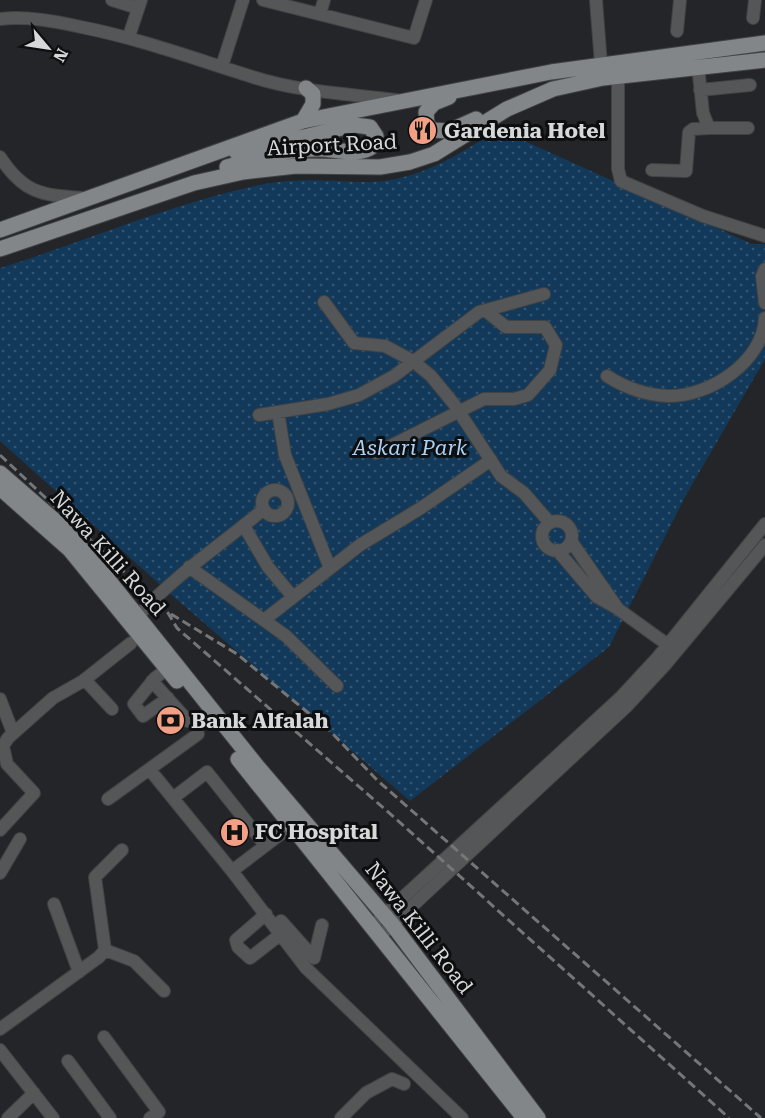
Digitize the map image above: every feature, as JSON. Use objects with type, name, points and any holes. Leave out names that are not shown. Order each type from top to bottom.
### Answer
[{"type":"main road","name":"Airport Road","points":[[0,230],[303,121],[400,100],[601,64],[765,43]]},
{"type":"main road","name":"Airport Road","points":[[0,249],[194,183],[243,172],[296,166],[380,167],[410,162],[451,145],[523,102],[553,89],[618,76],[698,66],[765,61]]},
{"type":"main road","points":[[476,86],[434,103],[426,112],[429,128],[436,132],[449,131],[508,102],[523,102]]},
{"type":"main road","points":[[303,121],[314,104],[313,94],[306,88]]},
{"type":"main road","points":[[192,160],[222,157],[302,136],[354,126],[370,127],[376,136],[373,146],[366,150],[304,150],[265,155],[221,169],[194,183]]},
{"type":"main road","name":"Nawa Killi Road","points":[[0,473],[60,525],[138,616],[257,766],[388,919],[538,1118]]},
{"type":"main road","name":"Nawa Killi Road","points":[[0,488],[70,550],[524,1118]]},
{"type":"street","points":[[112,0],[140,4],[129,36]]},
{"type":"street","points":[[222,66],[243,0]]},
{"type":"street","points":[[263,0],[414,38],[426,0]]},
{"type":"street","points":[[320,14],[324,0]]},
{"type":"street","points":[[596,0],[601,64]]},
{"type":"street","points":[[677,31],[680,0]]},
{"type":"street","points":[[753,18],[755,0]]},
{"type":"street","points":[[0,19],[19,17],[129,36],[258,79],[306,88],[400,100]]},
{"type":"street","points":[[698,66],[703,113],[709,128]]},
{"type":"street","points":[[618,76],[618,169],[621,181],[695,213],[765,236]]},
{"type":"street","points":[[700,90],[750,85]]},
{"type":"street","points":[[652,170],[686,171],[689,132],[693,129],[748,128]]},
{"type":"street","points":[[0,157],[13,176],[27,188],[51,195],[89,198]]},
{"type":"street","points":[[765,269],[762,276],[765,303]]},
{"type":"street","points":[[259,415],[328,404],[359,395],[381,385],[473,316],[544,294]]},
{"type":"street","points":[[324,302],[354,343],[385,346],[414,361],[438,383],[501,476],[524,493],[550,523]]},
{"type":"street","points":[[376,453],[484,399],[514,399],[528,395],[550,370],[556,352],[552,334],[545,327],[506,327],[486,311]]},
{"type":"street","points":[[607,376],[632,389],[667,396],[698,390],[730,376],[743,364],[759,340],[765,318]]},
{"type":"street","points":[[278,412],[285,455],[330,568]]},
{"type":"street","points":[[264,620],[360,545],[421,508],[490,460]]},
{"type":"street","points":[[138,616],[189,567],[264,509]]},
{"type":"street","points":[[560,521],[566,523],[572,535],[567,547],[557,550],[549,548],[542,537],[543,530],[550,523],[560,521]]},
{"type":"street","points":[[376,931],[620,698],[668,645],[765,524]]},
{"type":"street","points":[[244,526],[268,567],[293,597]]},
{"type":"street","points":[[571,541],[618,609]]},
{"type":"street","points":[[388,919],[627,706],[680,647],[765,544]]},
{"type":"street","points":[[557,550],[597,597],[618,609],[668,645]]},
{"type":"street","points":[[189,567],[264,620],[303,651],[338,686]]},
{"type":"street","points":[[0,830],[34,793],[11,769],[3,753],[3,746],[13,733],[53,698],[85,680],[130,643]]},
{"type":"street","points":[[167,669],[152,681],[136,700],[135,708],[146,716],[168,698]]},
{"type":"street","points":[[85,680],[112,709]]},
{"type":"street","points":[[152,681],[188,721]]},
{"type":"street","points":[[0,699],[13,733]]},
{"type":"street","points":[[108,799],[198,734]]},
{"type":"street","points":[[150,770],[266,914],[306,968],[462,1118]]},
{"type":"street","points":[[173,798],[207,772],[266,845]]},
{"type":"street","points":[[232,871],[291,826]]},
{"type":"street","points":[[0,873],[20,839]]},
{"type":"street","points":[[105,950],[95,877],[122,850]]},
{"type":"street","points":[[54,903],[80,972]]},
{"type":"street","points":[[266,914],[236,940],[238,947],[250,958],[278,930],[281,921],[314,958],[322,925]]},
{"type":"street","points":[[2,1024],[80,972],[105,950]]},
{"type":"street","points":[[105,950],[134,961],[164,992]]},
{"type":"street","points":[[104,1037],[159,1112],[150,1118]]},
{"type":"street","points":[[0,1050],[53,1118]]},
{"type":"street","points":[[68,1061],[110,1118]]},
{"type":"street","points":[[341,1118],[368,1092],[392,1080],[404,1084]]},
{"type":"street","points":[[8,1118],[34,1093]]},
{"type":"green space","name":"Askari Park","points":[[498,129],[752,244],[765,244],[765,359],[686,495],[609,647],[410,801],[167,591],[0,441],[0,268],[164,211],[265,184],[301,180],[379,181],[416,173],[450,159]]},
{"type":"railway","points":[[0,455],[168,613],[177,628],[395,818],[729,1118]]},
{"type":"railway","points":[[171,614],[237,654],[329,730],[377,780],[761,1118]]},
{"type":"place","name":"Gardenia Hotel","points":[[423,131]]},
{"type":"place","name":"Bank Alfalah","points":[[170,721]]},
{"type":"place","name":"FC Hospital","points":[[234,832]]}]
